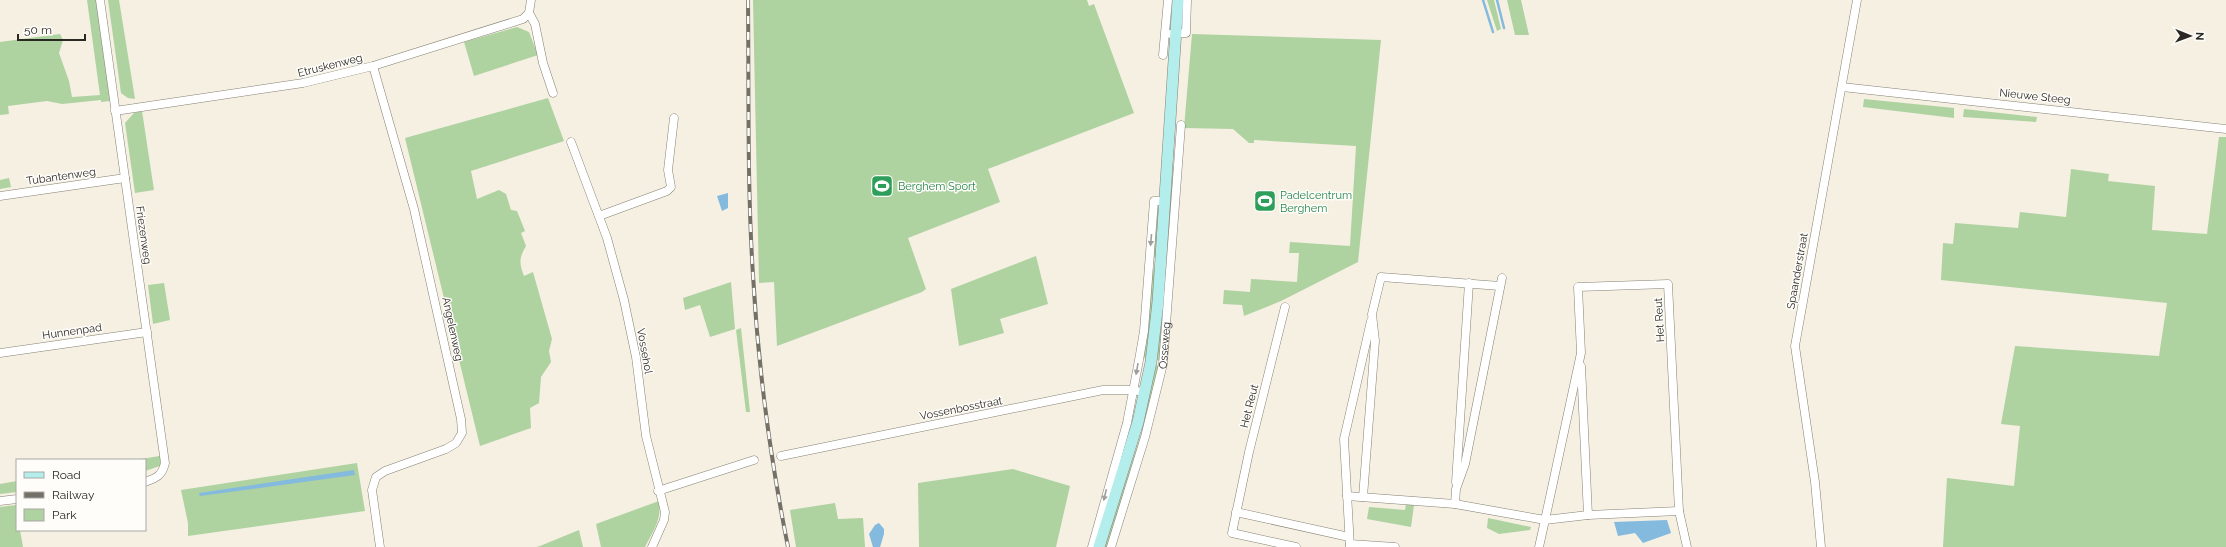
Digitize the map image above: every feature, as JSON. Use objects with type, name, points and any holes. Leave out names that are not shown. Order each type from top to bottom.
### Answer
[{"type":"street","name":"Friezenweg","points":[[100,0],[165,463],[163,472],[157,478],[146,482]]},
{"type":"street","points":[[531,0],[529,13],[535,24],[543,63],[554,93]]},
{"type":"street","name":"Osseweg","points":[[1111,547],[1145,437],[1162,364],[1174,138],[1171,34],[1168,0]]},
{"type":"street","name":"Osseweg","points":[[1163,55],[1171,34],[1178,0]]},
{"type":"street","points":[[1171,34],[1186,33],[1187,0]]},
{"type":"street","name":"Spaanderstraat","points":[[1821,547],[1815,482],[1795,346],[1857,0]]},
{"type":"street","name":"Etruskenweg","points":[[115,111],[303,84],[373,66],[523,19],[529,13]]},
{"type":"street","name":"Angelenweg","points":[[373,66],[414,209],[436,299],[461,419],[462,433],[456,443],[446,449],[385,471],[376,477],[372,490],[380,547]]},
{"type":"street","name":"Nieuwe Steeg","points":[[1842,87],[2226,129]]},
{"type":"street","points":[[599,216],[667,191],[671,188],[668,170],[674,118]]},
{"type":"street","name":"Osseweg","points":[[1099,547],[1145,392],[1154,336],[1155,263],[1160,201],[1174,138],[1181,125]]},
{"type":"street","name":"Vossehol","points":[[571,142],[607,238],[624,300],[636,357],[646,436],[658,491],[665,512],[664,520],[652,547]]},
{"type":"street","name":"Tubantenweg","points":[[0,196],[125,178]]},
{"type":"street","name":"Osseweg","points":[[1092,547],[1127,423],[1134,390],[1155,263]]},
{"type":"street","points":[[1350,543],[1344,439],[1381,277],[1468,283],[1501,282],[1465,464],[1456,489]]},
{"type":"street","points":[[1455,504],[1468,283]]},
{"type":"street","name":"Het Reut","points":[[1588,515],[1578,288],[1668,284],[1679,511],[1687,547]]},
{"type":"street","name":"Het Reut","points":[[1285,307],[1232,533],[1296,547]]},
{"type":"street","points":[[1363,497],[1375,341],[1372,314]]},
{"type":"street","name":"Hunnenpad","points":[[0,353],[147,332]]},
{"type":"street","name":"Het Reut","points":[[1539,547],[1581,353]]},
{"type":"street","name":"Vossenbosstraat","points":[[782,456],[1103,390],[1134,390],[1145,392]]},
{"type":"street","points":[[658,491],[754,460]]},
{"type":"street","points":[[1348,496],[1455,504],[1544,520],[1588,515],[1679,511]]},
{"type":"street","points":[[0,501],[16,499]]},
{"type":"street","points":[[1236,512],[1350,543],[1395,547]]},
{"type":"green space","points":[[87,0],[96,0],[110,101],[101,102],[101,100],[62,104],[47,101],[8,106],[9,114],[0,115],[0,42],[60,34],[63,40],[59,53],[69,81],[72,97],[100,95]]},
{"type":"green space","points":[[108,0],[119,0],[135,99],[128,98],[121,93]]},
{"type":"green space","name":"Berghem Sport","points":[[753,0],[1087,0],[1089,6],[1094,4],[1134,113],[988,169],[1000,202],[908,238],[926,289],[922,292],[777,346],[774,282],[759,283]]},
{"type":"green space","points":[[1487,0],[1494,0],[1501,29],[1497,31]]},
{"type":"green space","points":[[1507,0],[1521,0],[1529,35],[1515,35]]},
{"type":"green space","points":[[517,27],[529,32],[538,55],[474,76],[464,42]]},
{"type":"green space","points":[[1192,34],[1381,40],[1358,262],[1281,301],[1244,316],[1242,305],[1223,304],[1224,290],[1250,292],[1251,279],[1297,282],[1299,253],[1289,253],[1290,242],[1350,246],[1356,146],[1254,140],[1254,143],[1249,143],[1233,129],[1184,128]]},
{"type":"green space","points":[[548,98],[564,141],[471,171],[477,199],[499,190],[506,194],[511,210],[517,211],[525,231],[521,233],[526,246],[520,261],[521,268],[524,276],[533,272],[552,339],[549,351],[551,362],[541,377],[539,403],[530,408],[531,428],[480,446],[405,138]]},
{"type":"green space","points":[[1864,99],[1954,108],[1954,118],[1863,107]]},
{"type":"green space","points":[[1964,109],[2037,117],[2036,122],[1963,117]]},
{"type":"green space","points":[[142,111],[154,190],[135,193],[125,123],[134,113]]},
{"type":"green space","points":[[2219,137],[2226,137],[2226,547],[1943,547],[1947,478],[2014,486],[2020,426],[2001,424],[2015,346],[2159,356],[2167,303],[1941,280],[1943,243],[1953,244],[1955,223],[2018,228],[2020,212],[2066,217],[2071,169],[2109,174],[2108,181],[2155,186],[2152,230],[2207,234]]},
{"type":"green space","points":[[1173,167],[1175,167],[1161,361],[1157,360]]},
{"type":"green space","points":[[9,178],[11,187],[0,189],[0,180]]},
{"type":"green space","points":[[1156,207],[1159,210],[1157,255],[1152,258]]},
{"type":"green space","points":[[1036,256],[1048,304],[1000,319],[1004,333],[959,346],[951,289]]},
{"type":"green space","points":[[1152,267],[1155,271],[1150,333],[1146,358],[1142,357]]},
{"type":"green space","points":[[731,282],[735,329],[710,337],[700,305],[685,310],[683,298]]},
{"type":"green space","points":[[164,283],[170,320],[153,324],[148,285]]},
{"type":"green space","points":[[741,328],[750,412],[746,412],[736,330]]},
{"type":"green space","points":[[1156,365],[1160,366],[1148,416],[1108,547],[1104,547],[1141,434]]},
{"type":"green space","points":[[160,456],[160,466],[146,471],[146,459],[141,459]]},
{"type":"green space","points":[[357,463],[365,511],[188,536],[188,523],[181,490]]},
{"type":"green space","points":[[1013,469],[1070,486],[1056,547],[919,547],[918,483]]},
{"type":"green space","points":[[16,481],[16,492],[0,494],[0,484]]},
{"type":"green space","points":[[659,501],[660,508],[658,520],[645,547],[601,547],[596,524]]},
{"type":"green space","points":[[835,503],[838,519],[863,518],[865,547],[796,547],[790,510]]},
{"type":"green space","points":[[1406,504],[1414,505],[1411,527],[1367,519],[1369,507],[1405,510]]},
{"type":"green space","points":[[16,505],[16,531],[20,531],[23,547],[0,547],[0,507]]},
{"type":"green space","points":[[1488,518],[1531,527],[1530,530],[1499,534],[1487,528]]},
{"type":"green space","points":[[579,530],[583,547],[536,547],[540,546]]},
{"type":"water","points":[[728,193],[728,208],[722,211],[717,196]]},
{"type":"water","points":[[354,470],[355,475],[200,496],[199,493]]},
{"type":"water","points":[[1667,520],[1671,533],[1643,543],[1635,533],[1618,536],[1614,522]]},
{"type":"water","points":[[879,523],[884,529],[884,534],[880,547],[873,547],[869,534],[875,525]]},
{"type":"waterway","points":[[1483,0],[1493,32]]},
{"type":"waterway","points":[[1497,0],[1504,28]]},
{"type":"railway","points":[[748,0],[750,206],[755,309],[766,411],[788,547]]},
{"type":"place","name":"Berghem Sport","points":[[882,186]]},
{"type":"place","name":"Padelcentrum Berghem","points":[[1265,201]]}]
